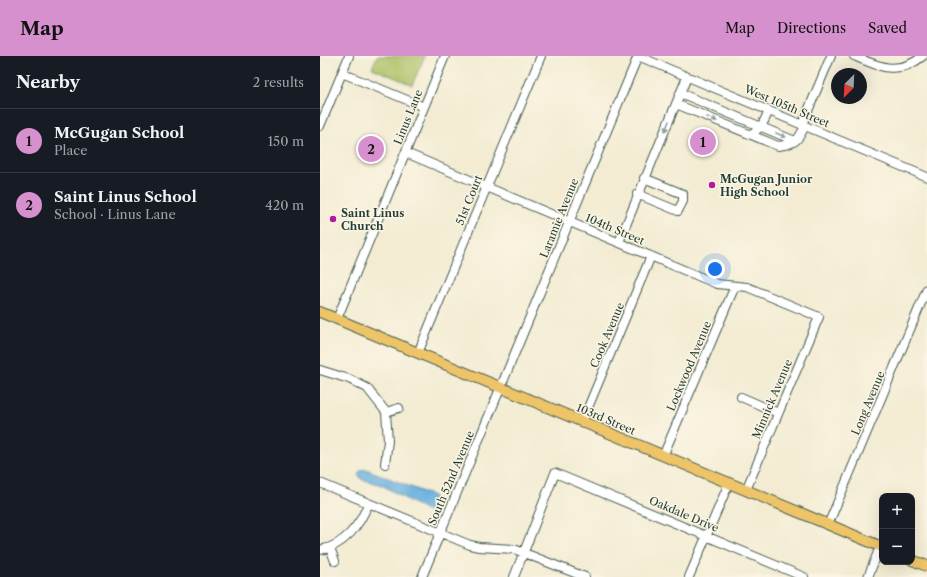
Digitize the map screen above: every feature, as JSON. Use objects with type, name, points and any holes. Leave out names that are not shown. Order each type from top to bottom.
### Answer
[{"type":"main road","name":"103rd Street","points":[[320,312],[879,546]]},
{"type":"main road","points":[[915,561],[927,566]]},
{"type":"street","points":[[320,126],[349,56]]},
{"type":"street","name":"Linus Lane","points":[[337,319],[445,56]]},
{"type":"street","name":"51st Court","points":[[418,353],[541,56]]},
{"type":"street","name":"West 105th Street","points":[[638,56],[927,177]]},
{"type":"street","name":"Laramie Avenue","points":[[501,388],[638,56]]},
{"type":"street","points":[[676,104],[778,146],[789,145],[799,138],[831,56]]},
{"type":"street","points":[[854,56],[886,68],[894,69],[910,65],[923,56]]},
{"type":"street","points":[[342,73],[424,107]]},
{"type":"street","points":[[618,242],[637,194],[649,170],[686,76]]},
{"type":"street","points":[[680,93],[795,141]]},
{"type":"street","points":[[751,134],[761,127],[769,111]]},
{"type":"street","name":"104th Street","points":[[406,152],[718,284],[746,287],[818,317]]},
{"type":"street","points":[[637,194],[678,211],[683,201],[683,194],[644,178]]},
{"type":"street","name":"Cook Avenue","points":[[582,422],[651,256]]},
{"type":"street","name":"Lockwood Avenue","points":[[663,456],[735,286]]},
{"type":"street","name":"Long Avenue","points":[[828,525],[927,289]]},
{"type":"street","name":"Minnick Avenue","points":[[746,490],[818,317]]},
{"type":"street","points":[[320,370],[349,379],[367,388],[386,412],[388,441],[385,464]]},
{"type":"street","name":"South 52nd Avenue","points":[[422,577],[439,532],[501,388]]},
{"type":"street","points":[[741,397],[778,413]]},
{"type":"street","points":[[386,412],[399,408]]},
{"type":"street","name":"Oakdale Drive","points":[[524,552],[555,473],[804,577]]},
{"type":"street","points":[[320,483],[470,545],[514,549],[585,577]]},
{"type":"street","points":[[689,577],[729,483]]},
{"type":"street","points":[[320,550],[330,548],[353,530],[361,519],[368,504]]},
{"type":"street","points":[[330,548],[335,561]]},
{"type":"street","points":[[514,577],[524,552]]},
{"type":"street","points":[[868,577],[879,552]]},
{"type":"green space","points":[[377,56],[425,56],[412,85],[372,68]]},
{"type":"water","points":[[366,469],[433,496],[435,501],[432,509],[426,511],[382,485],[361,479],[358,474],[361,470]]},
{"type":"place","name":"McGugan School","points":[[703,142]]},
{"type":"place","name":"Saint Linus School","points":[[371,149]]},
{"type":"place","name":"McGugan Junior High School","points":[[712,185]]},
{"type":"place","name":"Saint Linus Church","points":[[333,219]]}]
